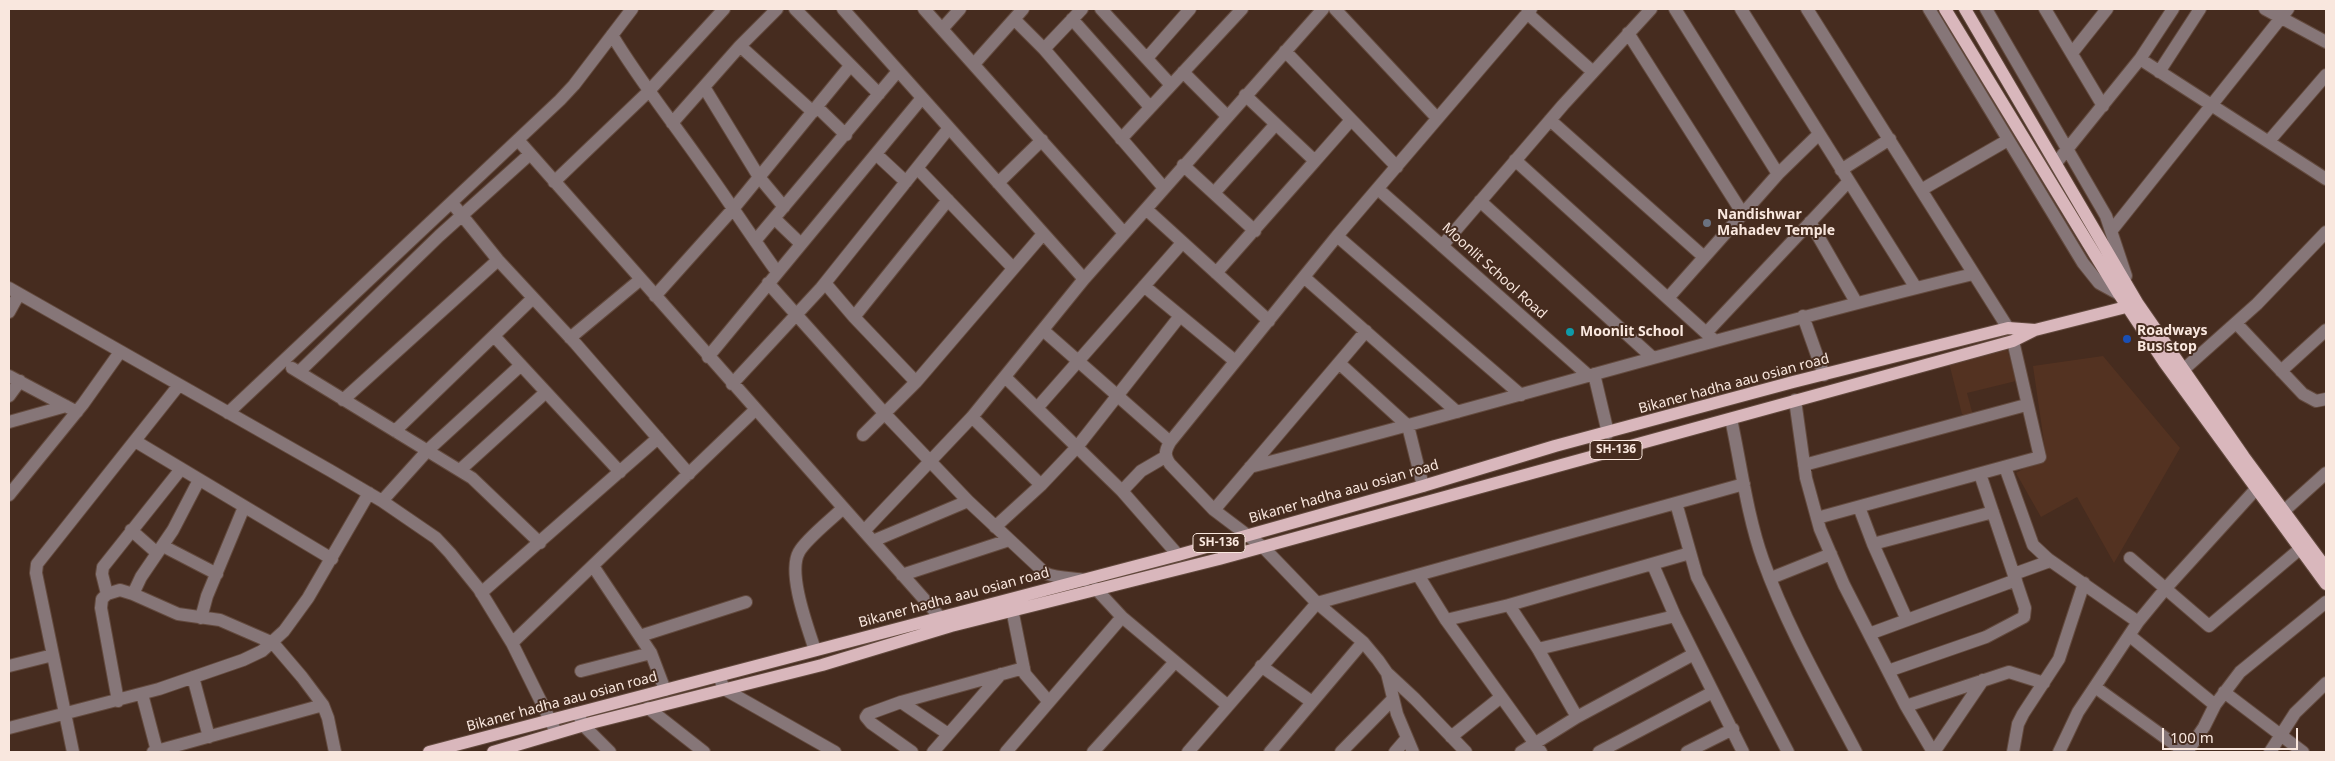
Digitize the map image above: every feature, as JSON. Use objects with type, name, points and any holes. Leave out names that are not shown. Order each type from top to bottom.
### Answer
[{"type":"main road","points":[[1945,9],[2119,294],[2133,306],[2183,370],[2285,510],[2324,558]]},
{"type":"main road","points":[[1965,9],[2056,163],[2133,306],[2256,489],[2326,584]]},
{"type":"main road","name":"Bikaner hadha aau osian road","points":[[430,752],[469,747],[551,720],[815,650],[1012,609],[1263,547],[2013,341],[2035,330],[2133,306]]},
{"type":"main road","name":"Bikaner hadha aau osian road","points":[[492,752],[556,732],[822,665],[944,622],[1085,580],[1423,486],[1555,446],[2008,328],[2035,330]]},
{"type":"street","points":[[228,413],[291,367],[456,209],[524,147],[574,85],[615,40],[632,9]]},
{"type":"street","points":[[554,182],[648,92],[724,9]]},
{"type":"street","points":[[672,123],[740,46],[777,9]]},
{"type":"street","points":[[795,9],[879,94]]},
{"type":"street","points":[[843,9],[1084,280]]},
{"type":"street","points":[[924,9],[1124,233]]},
{"type":"street","points":[[942,29],[960,9]]},
{"type":"street","points":[[974,64],[1023,9]]},
{"type":"street","points":[[1044,49],[1082,9]]},
{"type":"street","points":[[1101,9],[1171,85]]},
{"type":"street","points":[[1147,58],[1190,9]]},
{"type":"street","points":[[1121,139],[1242,9]]},
{"type":"street","points":[[869,536],[1005,378],[1124,233],[1323,9]]},
{"type":"street","points":[[1335,9],[1437,118]]},
{"type":"street","points":[[1442,246],[1550,120],[1651,9]]},
{"type":"street","points":[[1675,9],[1778,174]]},
{"type":"street","points":[[1740,9],[1916,288]]},
{"type":"street","points":[[1807,9],[2008,328]]},
{"type":"street","points":[[1928,9],[2083,263],[2098,284],[2119,294]]},
{"type":"street","points":[[1986,9],[2106,216],[2112,230],[2133,306]]},
{"type":"street","points":[[2045,9],[2104,106]]},
{"type":"street","points":[[2072,53],[2107,9]]},
{"type":"street","points":[[2056,163],[2104,106],[2140,58],[2173,9]]},
{"type":"street","points":[[2158,72],[2200,9]]},
{"type":"street","points":[[2265,9],[2285,14],[2326,42]]},
{"type":"street","points":[[1122,491],[1141,471],[1165,457],[1170,442],[1305,278],[1337,236],[1529,11],[1593,72]]},
{"type":"street","points":[[2112,230],[2285,14]]},
{"type":"street","points":[[1014,19],[1044,49],[1164,188]]},
{"type":"street","points":[[1072,19],[1150,107]]},
{"type":"street","points":[[1628,33],[1742,214]]},
{"type":"street","points":[[615,40],[648,92],[777,272]]},
{"type":"street","points":[[740,46],[846,135]]},
{"type":"street","points":[[1285,51],[1397,167]]},
{"type":"street","points":[[2140,58],[2158,72],[2326,179]]},
{"type":"street","points":[[655,296],[733,209],[850,66]]},
{"type":"street","points":[[755,241],[898,72]]},
{"type":"street","points":[[1183,72],[1227,116]]},
{"type":"street","points":[[2269,141],[2326,75]]},
{"type":"street","points":[[704,87],[759,177],[784,207]]},
{"type":"street","points":[[1246,95],[1315,161]]},
{"type":"street","points":[[708,357],[922,98]]},
{"type":"street","points":[[1216,274],[1351,120]]},
{"type":"street","points":[[1550,120],[1704,257]]},
{"type":"street","points":[[1214,193],[1275,124]]},
{"type":"street","points":[[732,384],[825,283],[949,128]]},
{"type":"street","points":[[1668,298],[1778,174],[1819,134]]},
{"type":"street","points":[[1841,170],[1890,139]]},
{"type":"street","points":[[998,183],[1042,140]]},
{"type":"street","points":[[1921,190],[2008,140]]},
{"type":"street","points":[[524,147],[944,622]]},
{"type":"street","points":[[291,367],[456,209],[524,147]]},
{"type":"street","points":[[876,154],[906,182]]},
{"type":"street","points":[[1515,160],[1710,337]]},
{"type":"street","points":[[1184,165],[1255,231]]},
{"type":"street","points":[[917,168],[1014,268]]},
{"type":"street","points":[[1710,337],[1810,222],[1849,181]]},
{"type":"street","name":"Moonlit School Road","points":[[1378,189],[1592,375]]},
{"type":"street","points":[[854,317],[948,200]]},
{"type":"street","points":[[1480,201],[1653,358]]},
{"type":"street","points":[[456,209],[498,260],[570,338],[689,474]]},
{"type":"street","points":[[1146,209],[1269,321]]},
{"type":"street","points":[[775,219],[801,244]]},
{"type":"street","points":[[1810,222],[1856,302]]},
{"type":"street","points":[[864,435],[916,382],[1043,234]]},
{"type":"street","points":[[2183,370],[2236,323],[2325,235]]},
{"type":"street","points":[[1337,236],[1521,395]]},
{"type":"street","points":[[1037,408],[1182,242]]},
{"type":"street","points":[[343,400],[498,260]]},
{"type":"street","points":[[1250,467],[1408,426],[1653,358],[1710,337],[1973,274]]},
{"type":"street","points":[[1305,278],[1457,412]]},
{"type":"street","points":[[570,338],[641,279]]},
{"type":"street","points":[[768,283],[931,462],[968,501],[1044,574],[1085,580]]},
{"type":"street","points":[[825,283],[854,317],[916,382]]},
{"type":"street","points":[[1144,286],[1235,361]]},
{"type":"street","points":[[9,312],[14,291],[382,501],[436,538],[482,593],[512,643],[556,732]]},
{"type":"street","points":[[395,431],[533,298]]},
{"type":"street","points":[[995,527],[1041,485],[1077,447],[1180,316]]},
{"type":"street","points":[[1803,316],[1824,375]]},
{"type":"street","points":[[2236,323],[2304,394],[2316,401],[2326,399]]},
{"type":"street","points":[[2281,371],[2326,330]]},
{"type":"street","points":[[1044,331],[1170,442]]},
{"type":"street","points":[[1214,510],[1366,331]]},
{"type":"street","points":[[494,336],[620,472]]},
{"type":"street","points":[[1817,518],[2040,458],[2013,341]]},
{"type":"street","points":[[9,495],[71,409],[120,352]]},
{"type":"street","points":[[1339,362],[1408,426],[1423,486]]},
{"type":"street","points":[[382,501],[428,450],[521,365]]},
{"type":"street","points":[[291,367],[472,478],[540,543]]},
{"type":"street","points":[[1592,375],[1608,433]]},
{"type":"street","points":[[1005,378],[1122,491],[1178,555]]},
{"type":"street","points":[[9,396],[14,379],[71,409]]},
{"type":"street","points":[[73,752],[36,573],[37,564],[179,385]]},
{"type":"street","points":[[460,470],[546,392]]},
{"type":"street","points":[[1795,400],[1804,465],[1817,518],[1831,554],[1906,706],[1933,752],[1983,680]]},
{"type":"street","points":[[1804,465],[2026,404]]},
{"type":"street","points":[[9,422],[71,409]]},
{"type":"street","points":[[512,643],[755,410]]},
{"type":"street","points":[[972,417],[1041,485]]},
{"type":"street","points":[[1731,419],[1744,484],[1763,558],[1782,608],[1856,752]]},
{"type":"street","points":[[482,593],[658,438]]},
{"type":"street","points":[[135,440],[332,559]]},
{"type":"street","points":[[1165,457],[1214,510],[1263,547],[1317,603],[1362,642],[1387,673],[1466,752]]},
{"type":"street","points":[[2005,467],[2033,545],[2050,561],[2138,622]]},
{"type":"street","points":[[107,594],[102,574],[103,567],[181,469]]},
{"type":"street","points":[[2285,510],[2326,473]]},
{"type":"street","points":[[1888,671],[1986,637],[2024,617],[2025,608],[1980,474]]},
{"type":"street","points":[[133,594],[141,576],[160,549],[199,480]]},
{"type":"street","points":[[1188,752],[1317,603],[1744,484]]},
{"type":"street","points":[[2059,752],[2078,712],[2138,622],[2166,588],[2256,489]]},
{"type":"street","points":[[9,728],[142,694],[243,660],[273,643],[308,598],[368,493]]},
{"type":"street","points":[[869,536],[968,501]]},
{"type":"street","points":[[1676,503],[1697,577],[1786,749],[1772,752]]},
{"type":"street","points":[[1859,506],[1873,544],[1907,620]]},
{"type":"street","points":[[201,618],[244,507]]},
{"type":"street","points":[[815,650],[802,604],[795,560],[799,550],[843,508]]},
{"type":"street","points":[[1873,544],[1993,512]]},
{"type":"street","points":[[131,530],[160,549],[217,574]]},
{"type":"street","points":[[902,575],[1009,540]]},
{"type":"street","points":[[2130,558],[2209,626],[2301,548]]},
{"type":"street","points":[[1446,620],[1508,605],[1690,553]]},
{"type":"street","points":[[1771,578],[1831,554]]},
{"type":"street","points":[[1869,634],[2015,577],[2050,561]]},
{"type":"street","points":[[1653,565],[1675,616],[1743,752]]},
{"type":"street","points":[[593,566],[651,653],[665,690]]},
{"type":"street","points":[[1418,575],[1446,620],[1538,747]]},
{"type":"street","points":[[2012,752],[2018,724],[2059,658],[2084,583]]},
{"type":"street","points":[[1096,589],[1122,618],[1227,706]]},
{"type":"street","points":[[118,701],[101,608],[102,599],[107,594],[120,590],[178,614],[220,620],[273,643],[302,677],[323,706],[328,718],[335,752]]},
{"type":"street","points":[[640,636],[746,602]]},
{"type":"street","points":[[2094,688],[2186,752],[2204,727],[2224,692],[2240,672],[2326,602]]},
{"type":"street","points":[[1508,605],[1538,649],[1577,717]]},
{"type":"street","points":[[1012,609],[1025,674],[1049,702]]},
{"type":"street","points":[[1538,649],[1675,616]]},
{"type":"street","points":[[1006,752],[1122,618]]},
{"type":"street","points":[[2130,636],[2215,706]]},
{"type":"street","points":[[1270,752],[1362,642]]},
{"type":"street","points":[[580,671],[651,653]]},
{"type":"street","points":[[1521,752],[1538,747],[1577,717],[1694,654]]},
{"type":"street","points":[[9,666],[53,655]]},
{"type":"street","points":[[1093,752],[1174,663]]},
{"type":"street","points":[[1261,666],[1312,702]]},
{"type":"street","points":[[912,752],[871,723],[866,716],[871,712],[901,702],[1024,668]]},
{"type":"street","points":[[1906,706],[2009,672],[2044,683]]},
{"type":"street","points":[[1387,673],[1392,700],[1413,752]]},
{"type":"street","points":[[933,752],[1001,674]]},
{"type":"street","points":[[719,676],[724,689],[835,752]]},
{"type":"street","points":[[193,677],[209,737]]},
{"type":"street","points":[[2270,752],[2279,735],[2295,713],[2326,683]]},
{"type":"street","points":[[1599,752],[1713,692]]},
{"type":"street","points":[[2224,692],[2303,752]]},
{"type":"street","points":[[142,694],[155,752],[323,706]]},
{"type":"street","points":[[1451,737],[1501,697]]},
{"type":"street","points":[[1341,752],[1392,700]]},
{"type":"street","points":[[901,702],[948,734]]},
{"type":"street","points":[[648,708],[704,752]]},
{"type":"street","points":[[578,713],[583,725],[610,752]]},
{"type":"street","points":[[1687,752],[1732,729]]},
{"type":"street","points":[[1395,752],[1407,738]]},
{"type":"shaded area","points":[[2007,348],[2016,381],[1967,393],[1974,419],[1962,414],[1949,363]]},
{"type":"shaded area","points":[[2103,356],[2180,448],[2114,563],[2077,497],[2041,517],[2016,473],[2046,456],[2033,366]]},
{"type":"place","name":"Nandishwar Mahadev Temple","points":[[1707,223]]},
{"type":"place","name":"Moonlit School","points":[[1570,332]]},
{"type":"place","name":"Roadways Bus stop","points":[[2127,339]]}]
